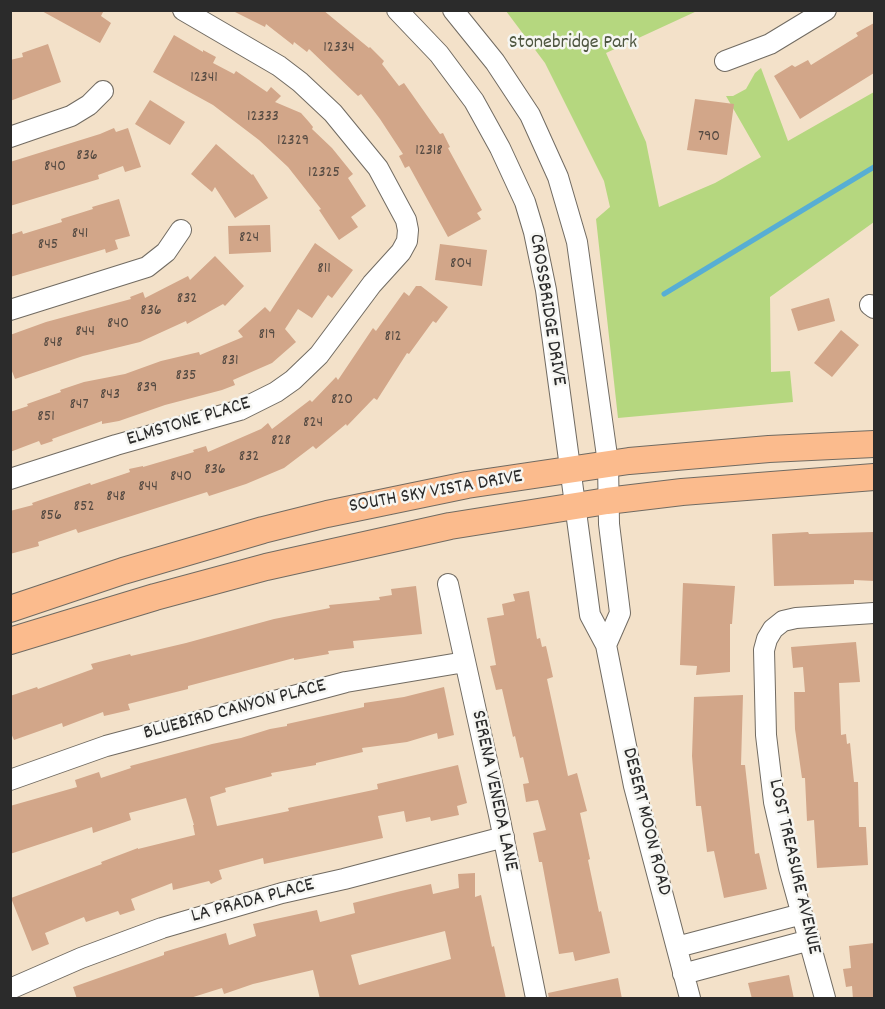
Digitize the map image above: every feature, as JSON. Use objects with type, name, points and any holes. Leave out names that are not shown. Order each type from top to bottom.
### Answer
[{"type":"main road","name":"SOUTH SKY VISTA DRIVE","points":[[10,609],[123,571],[305,519],[456,488],[608,463],[769,449],[874,444]]},
{"type":"main road","name":"SOUTH SKY VISTA DRIVE","points":[[10,641],[154,597],[266,567],[440,529],[607,501],[737,486],[874,477]]},
{"type":"street","name":"ELMSTONE PLACE","points":[[10,479],[116,445],[240,410],[276,392],[293,380],[319,355],[372,284],[401,252],[407,241],[406,220],[378,168],[333,113],[279,66],[183,10]]},
{"type":"street","name":"CROSSBRIDGE DRIVE","points":[[397,10],[439,54],[468,93],[500,148],[525,202],[544,280],[576,506]]},
{"type":"street","name":"CROSSBRIDGE DRIVE","points":[[453,10],[477,37],[513,87],[530,115],[558,177],[574,231],[583,277],[608,463],[607,501]]},
{"type":"street","points":[[725,61],[770,44],[817,12]]},
{"type":"street","points":[[10,137],[71,116],[89,105],[103,91]]},
{"type":"street","points":[[10,310],[147,267],[166,252],[182,230]]},
{"type":"street","points":[[606,645],[620,613],[607,501]]},
{"type":"street","name":"DESERT MOON ROAD","points":[[576,506],[590,615],[606,645],[634,786],[690,999]]},
{"type":"street","name":"SERENA VENEDA LANE","points":[[448,584],[504,837],[536,999]]},
{"type":"street","name":"LOST TREASURE AVENUE","points":[[825,999],[789,868],[774,802],[765,703],[764,651],[773,628],[783,621],[796,618],[874,613]]},
{"type":"street","name":"BLUEBIRD CANYON PLACE","points":[[10,780],[106,746],[346,682],[465,662]]},
{"type":"street","name":"LA PRADA PLACE","points":[[10,990],[81,958],[162,927],[282,893],[504,837]]},
{"type":"street","points":[[677,947],[802,914]]},
{"type":"street","points":[[683,974],[810,940]]},
{"type":"green space","name":"Stonebridge Park","points":[[506,11],[697,11],[606,53],[646,142],[659,207],[715,183],[761,157],[726,96],[733,96],[746,89],[755,73],[761,68],[788,141],[874,92],[874,222],[770,297],[771,372],[790,371],[793,402],[618,418],[596,219],[610,207],[604,181],[545,63]]},
{"type":"building","points":[[40,10],[104,10],[101,16],[111,23],[100,43]]},
{"type":"building","points":[[231,10],[323,10],[370,47],[384,61],[382,64],[399,86],[404,83],[440,134],[443,133],[450,147],[448,148],[482,210],[477,213],[481,219],[448,237],[409,166],[405,168],[399,156],[403,154],[361,94],[358,96],[309,49],[307,52],[294,42],[293,45],[266,24],[265,27]]},
{"type":"building","points":[[874,23],[874,73],[800,119],[774,76],[792,65],[795,67],[808,60],[811,65],[858,36],[856,33]]},
{"type":"building","points":[[174,35],[216,57],[213,63],[234,74],[236,71],[267,92],[271,87],[281,96],[275,102],[301,113],[313,127],[312,129],[332,148],[353,174],[348,178],[366,206],[351,217],[358,227],[339,240],[319,210],[321,209],[288,167],[259,140],[213,105],[153,72]]},
{"type":"building","points":[[48,44],[61,82],[10,101],[10,60],[23,57],[22,53]]},
{"type":"building","points":[[695,99],[734,104],[727,155],[687,150]]},
{"type":"building","points":[[150,100],[185,122],[170,145],[135,124]]},
{"type":"building","points":[[114,128],[116,132],[128,128],[141,167],[125,172],[123,166],[98,175],[99,179],[10,206],[10,162]]},
{"type":"building","points":[[216,144],[253,174],[268,198],[235,218],[215,187],[212,192],[191,174]]},
{"type":"building","points":[[119,199],[130,236],[115,240],[118,249],[106,253],[105,249],[10,277],[10,235],[22,231],[23,234],[62,222],[61,219]]},
{"type":"building","points":[[270,225],[271,252],[229,254],[228,226]]},
{"type":"building","points":[[315,243],[353,270],[332,298],[328,295],[312,318],[298,309],[285,329],[296,342],[272,363],[233,380],[235,385],[222,390],[165,405],[119,421],[102,424],[102,421],[52,439],[53,441],[41,445],[39,441],[10,452],[10,412],[84,382],[125,374],[161,361],[199,352],[200,355],[243,337],[238,331],[265,307],[270,312]]},
{"type":"building","points":[[440,244],[487,250],[482,286],[435,280]]},
{"type":"building","points":[[215,256],[244,286],[225,306],[223,304],[187,324],[186,321],[140,342],[83,356],[15,379],[10,366],[10,335],[46,322],[131,299],[130,297],[143,292],[145,298],[188,276],[190,280]]},
{"type":"building","points":[[416,286],[421,286],[448,307],[436,323],[433,321],[409,354],[407,353],[377,400],[374,398],[347,426],[346,424],[316,449],[313,446],[284,468],[246,484],[209,496],[207,492],[78,533],[76,529],[38,542],[39,546],[10,554],[10,511],[33,505],[32,503],[90,483],[91,485],[130,472],[129,469],[194,452],[193,450],[206,446],[208,452],[261,429],[268,423],[272,429],[310,400],[312,402],[336,377],[338,380],[373,328],[376,331],[404,292],[409,296]]},
{"type":"building","points":[[829,298],[835,321],[798,331],[791,309]]},
{"type":"building","points":[[841,330],[859,345],[832,377],[814,363]]},
{"type":"building","points":[[808,532],[809,534],[874,532],[874,581],[854,580],[854,584],[774,586],[772,534]]},
{"type":"building","points":[[683,583],[735,586],[732,624],[730,624],[730,672],[696,675],[697,666],[680,665]]},
{"type":"building","points":[[416,586],[422,634],[353,641],[354,648],[328,651],[329,654],[294,660],[294,658],[188,686],[188,689],[128,704],[130,710],[104,716],[103,712],[63,727],[62,723],[14,740],[10,731],[10,696],[37,687],[38,689],[93,669],[91,664],[186,643],[274,619],[330,608],[329,605],[380,600],[379,597],[392,595],[391,589]]},
{"type":"building","points":[[529,591],[537,639],[540,638],[542,647],[546,646],[553,677],[547,679],[568,776],[577,773],[587,811],[580,813],[599,912],[601,911],[610,953],[575,961],[573,952],[559,954],[542,862],[539,862],[533,833],[546,830],[538,800],[526,802],[523,784],[529,783],[523,757],[520,758],[515,736],[513,737],[502,689],[496,690],[490,666],[496,665],[487,618],[504,615],[502,604],[515,601],[513,594]]},
{"type":"building","points":[[856,642],[860,682],[839,683],[841,735],[846,734],[847,744],[850,743],[854,782],[858,782],[859,827],[866,827],[868,865],[817,868],[814,820],[807,821],[805,778],[802,778],[795,729],[794,692],[805,692],[803,667],[793,668],[791,647]]},
{"type":"building","points":[[444,687],[454,735],[438,739],[437,733],[407,742],[362,748],[363,752],[316,763],[316,765],[271,773],[272,776],[225,788],[226,792],[210,797],[217,826],[378,789],[377,784],[458,765],[467,803],[457,806],[459,815],[431,821],[430,817],[406,822],[404,811],[378,816],[383,838],[264,864],[263,858],[219,870],[222,879],[211,884],[209,881],[173,890],[172,883],[131,899],[135,910],[120,915],[118,911],[86,922],[84,917],[45,933],[49,944],[32,951],[11,898],[138,848],[195,835],[194,825],[186,798],[129,813],[131,820],[93,833],[92,827],[10,854],[10,806],[77,787],[75,780],[99,772],[101,778],[131,768],[130,766],[287,726],[287,724],[364,707],[364,703],[404,697]]},
{"type":"building","points":[[743,695],[741,765],[745,765],[755,854],[759,853],[767,889],[724,898],[714,851],[707,852],[701,806],[696,806],[692,756],[694,697]]},
{"type":"building","points":[[475,873],[475,897],[481,895],[506,999],[320,999],[313,970],[253,984],[224,994],[222,988],[187,999],[77,999],[73,987],[164,955],[164,952],[226,933],[229,945],[256,936],[253,924],[317,910],[320,922],[355,913],[353,903],[401,891],[431,884],[433,894],[459,888],[458,874]],"holes":[[[445,931],[451,959],[359,985],[351,955]]]},
{"type":"building","points":[[874,943],[874,999],[853,999],[852,986],[846,987],[843,969],[851,968],[849,946]]},
{"type":"building","points":[[789,975],[794,999],[752,999],[748,983]]},
{"type":"building","points":[[618,978],[622,999],[549,999],[548,993]]},
{"type":"waterway","points":[[664,294],[874,167]]}]
